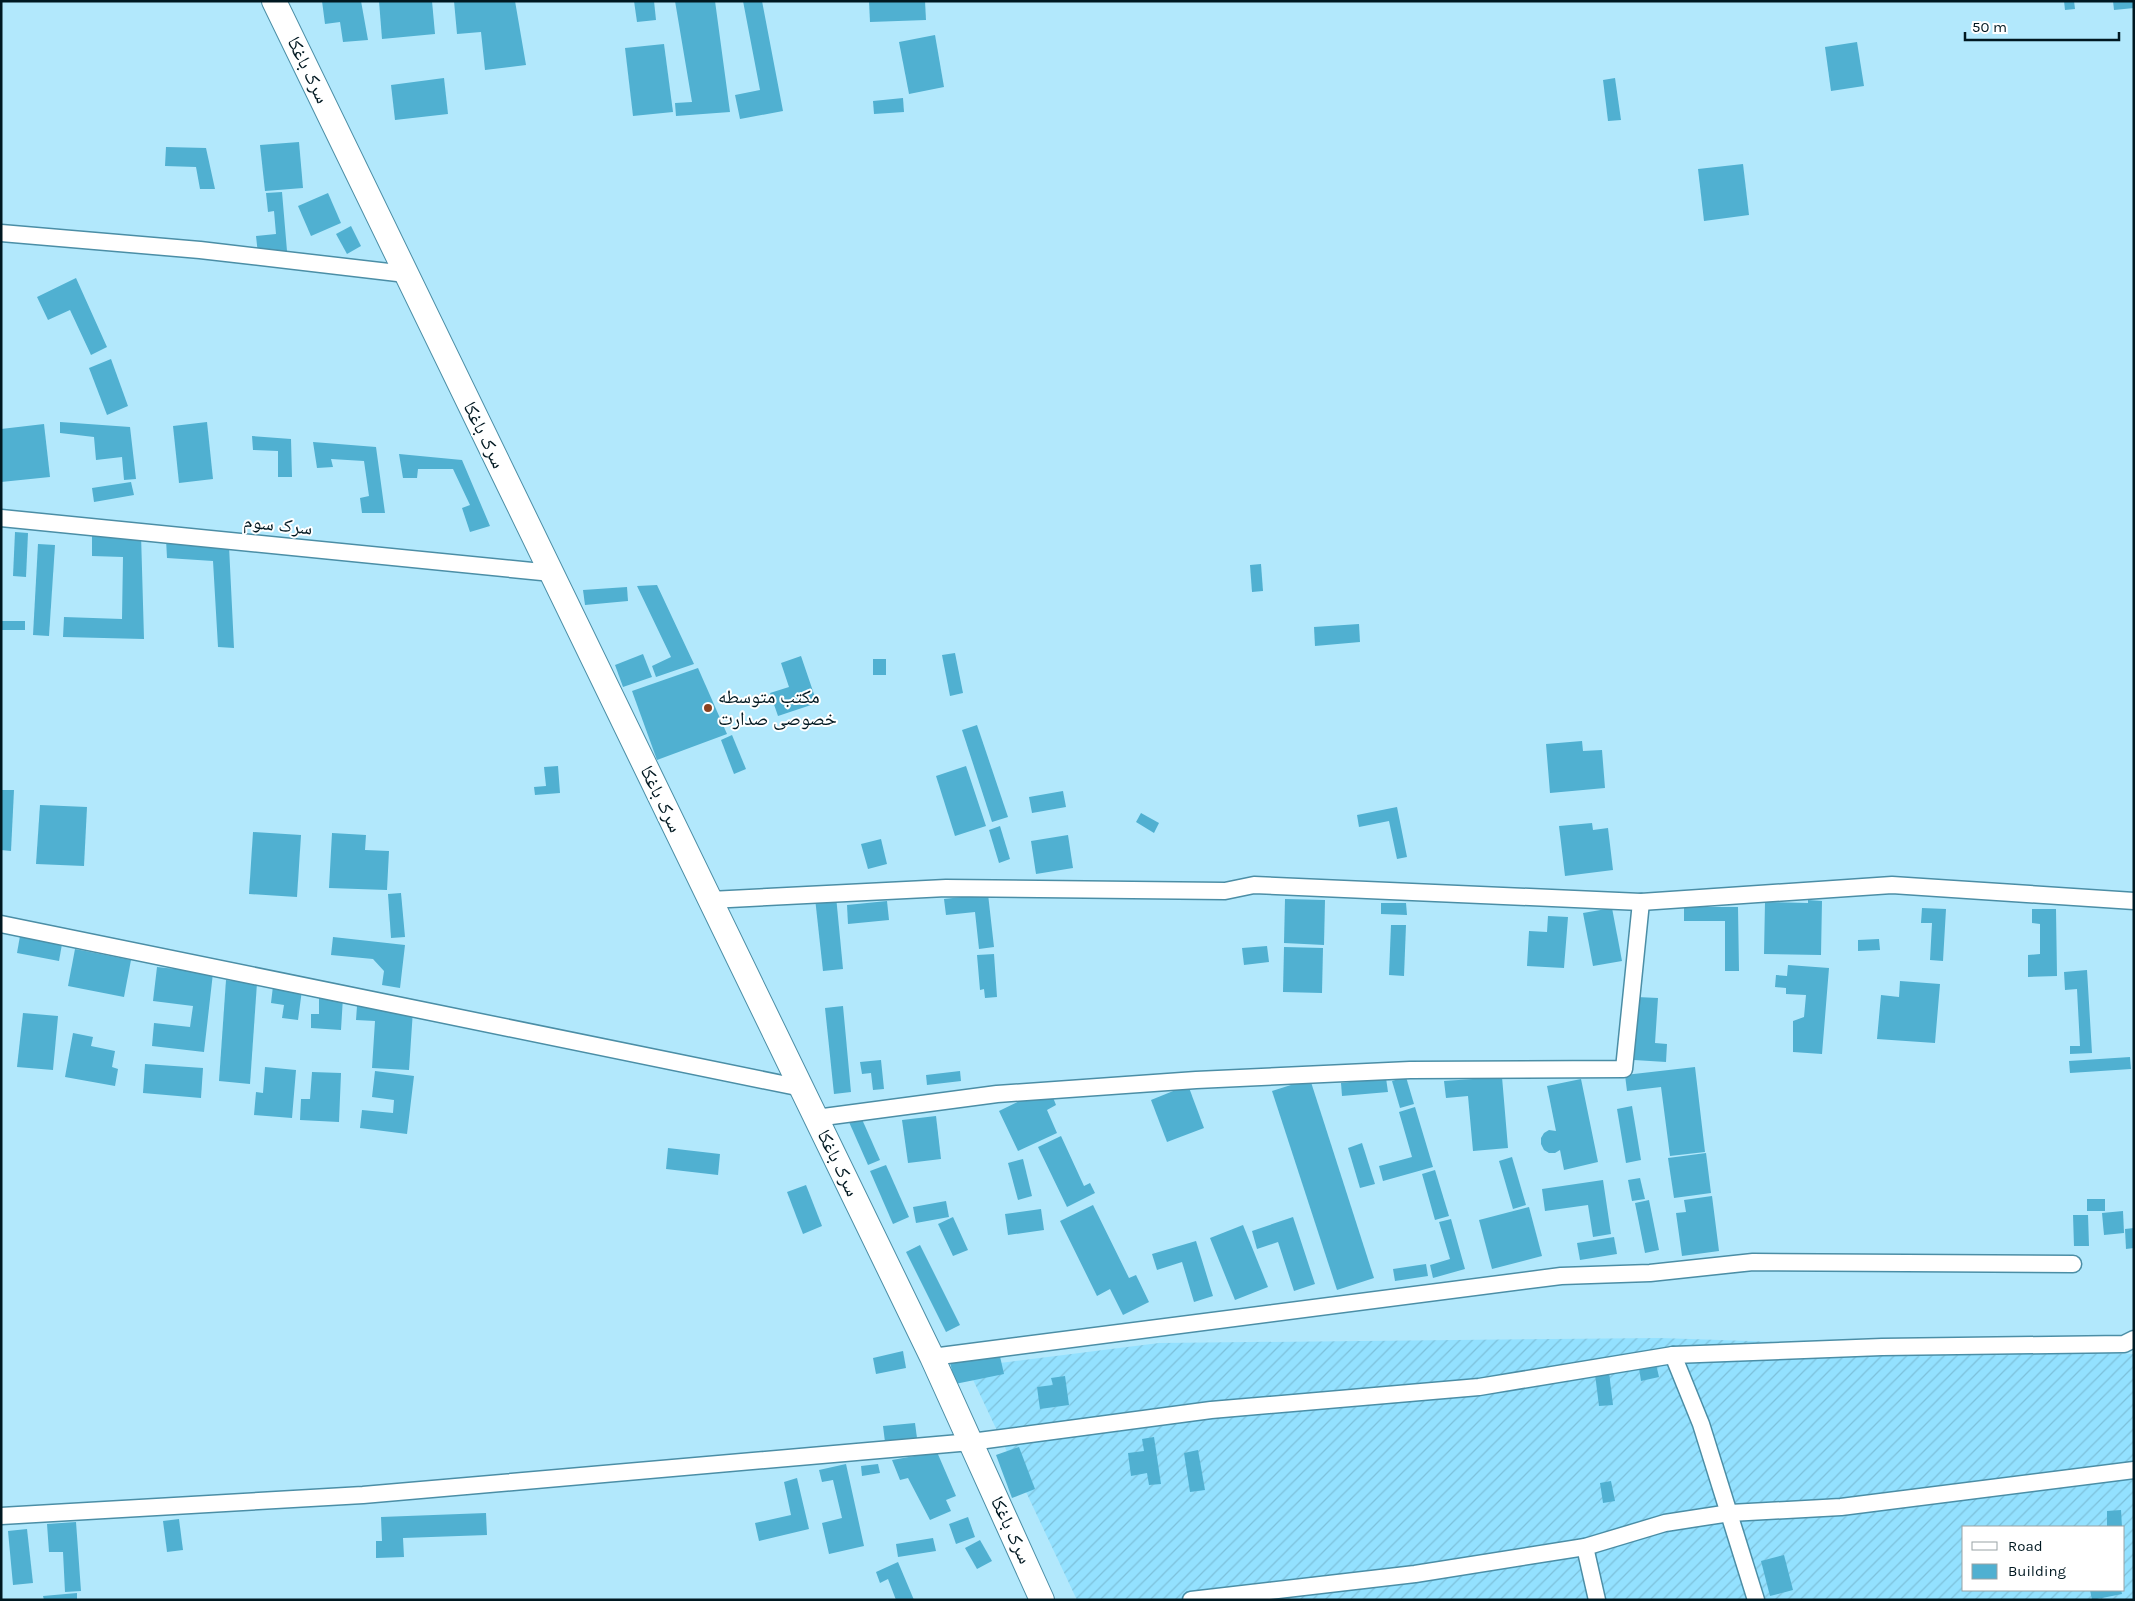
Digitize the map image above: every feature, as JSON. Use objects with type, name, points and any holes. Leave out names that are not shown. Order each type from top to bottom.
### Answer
[{"type":"street","name":"سرک باغکا","points":[[274,1],[932,1357],[1042,1600]]},
{"type":"street","points":[[1,233],[200,250],[406,274]]},
{"type":"street","name":"سرک سوم","points":[[1,518],[552,573]]},
{"type":"street","points":[[710,900],[946,888],[1225,890],[1254,885],[1641,902],[1892,885],[2134,901]]},
{"type":"street","points":[[816,1118],[997,1094],[1196,1080],[1410,1070],[1624,1069],[1641,902]]},
{"type":"street","points":[[1,924],[802,1088]]},
{"type":"street","points":[[932,1357],[1561,1276],[1650,1273],[1753,1262],[2073,1264]]},
{"type":"street","points":[[1,1516],[363,1495],[971,1442],[1211,1410],[1479,1387],[1673,1354],[1882,1347],[2124,1344],[2134,1339]]},
{"type":"street","points":[[1673,1354],[1701,1424],[1756,1600]]},
{"type":"street","points":[[1191,1600],[1415,1574],[1586,1547],[1665,1523],[1730,1513],[1842,1508],[2134,1470]]},
{"type":"street","points":[[1586,1547],[1597,1600]]},
{"type":"shaded area","points":[[1660,1338],[2134,1354],[2134,1600],[1077,1600],[967,1367],[1159,1343]]},
{"type":"building","points":[[322,1],[361,1],[368,40],[343,42],[340,22],[325,24]]},
{"type":"building","points":[[379,1],[432,1],[435,34],[382,39]]},
{"type":"building","points":[[454,1],[515,1],[526,65],[485,70],[481,32],[457,34]]},
{"type":"building","points":[[634,1],[654,1],[656,20],[637,22]]},
{"type":"building","points":[[675,1],[715,1],[730,112],[676,116],[675,103],[692,102]]},
{"type":"building","points":[[743,1],[762,1],[783,111],[740,119],[735,95],[760,90]]},
{"type":"building","points":[[869,1],[925,1],[926,20],[870,22]]},
{"type":"building","points":[[2064,1],[2074,1],[2075,9],[2065,10]]},
{"type":"building","points":[[2113,1],[2134,1],[2134,8],[2114,10]]},
{"type":"building","points":[[935,35],[944,87],[909,94],[899,42]]},
{"type":"building","points":[[1857,42],[1864,86],[1831,91],[1825,47]]},
{"type":"building","points":[[664,44],[673,112],[633,116],[625,48]]},
{"type":"building","points":[[444,78],[448,114],[395,120],[391,85]]},
{"type":"building","points":[[1615,78],[1621,120],[1608,121],[1603,80]]},
{"type":"building","points":[[903,98],[904,112],[874,114],[873,101]]},
{"type":"building","points":[[299,142],[303,188],[265,191],[260,145]]},
{"type":"building","points":[[166,147],[206,148],[215,189],[200,189],[196,167],[165,166]]},
{"type":"building","points":[[1743,164],[1749,215],[1704,221],[1698,169]]},
{"type":"building","points":[[282,192],[287,251],[258,254],[256,236],[276,234],[274,211],[268,212],[266,193]]},
{"type":"building","points":[[328,193],[341,223],[311,236],[298,206]]},
{"type":"building","points":[[351,226],[361,246],[347,254],[336,234]]},
{"type":"building","points":[[76,278],[107,347],[91,355],[70,310],[48,320],[37,297]]},
{"type":"building","points":[[111,359],[128,406],[107,415],[89,368]]},
{"type":"building","points":[[60,422],[130,427],[136,479],[124,480],[122,457],[96,460],[94,437],[60,433]]},
{"type":"building","points":[[207,422],[213,479],[179,483],[173,426]]},
{"type":"building","points":[[44,424],[50,477],[1,482],[1,429]]},
{"type":"building","points":[[252,436],[291,439],[292,477],[278,477],[278,451],[253,450]]},
{"type":"building","points":[[313,442],[376,447],[385,513],[362,513],[360,498],[369,496],[364,461],[331,459],[333,467],[317,468]]},
{"type":"building","points":[[399,454],[462,460],[490,526],[470,532],[462,508],[470,505],[453,469],[418,469],[417,478],[403,478]]},
{"type":"building","points":[[131,482],[134,495],[94,502],[92,488]]},
{"type":"building","points":[[15,532],[28,533],[26,577],[13,576]]},
{"type":"building","points":[[92,533],[141,534],[144,639],[63,637],[64,617],[122,619],[123,557],[92,556]]},
{"type":"building","points":[[166,539],[229,546],[234,648],[218,647],[213,561],[167,558]]},
{"type":"building","points":[[38,544],[55,545],[49,636],[33,635]]},
{"type":"building","points":[[1261,564],[1263,591],[1252,592],[1250,565]]},
{"type":"building","points":[[657,585],[694,664],[656,677],[652,666],[671,657],[637,586]]},
{"type":"building","points":[[627,587],[628,601],[585,605],[583,590]]},
{"type":"building","points":[[1,621],[25,621],[25,630],[1,630]]},
{"type":"building","points":[[1359,624],[1360,642],[1315,646],[1314,627]]},
{"type":"building","points":[[955,653],[963,693],[950,696],[942,655]]},
{"type":"building","points":[[643,654],[652,677],[623,687],[615,665]]},
{"type":"building","points":[[801,656],[817,703],[778,716],[770,693],[789,687],[781,663]]},
{"type":"building","points":[[873,659],[886,659],[886,675],[873,675]]},
{"type":"building","points":[[698,668],[727,734],[657,760],[632,691]]},
{"type":"building","points":[[977,725],[1008,817],[992,822],[962,730]]},
{"type":"building","points":[[732,735],[746,769],[734,774],[721,740]]},
{"type":"building","points":[[1582,741],[1583,751],[1602,750],[1605,788],[1550,793],[1546,744]]},
{"type":"building","points":[[558,766],[560,793],[535,795],[534,787],[546,786],[544,767]]},
{"type":"building","points":[[966,766],[986,826],[955,836],[936,776]]},
{"type":"building","points":[[1,790],[14,790],[11,851],[1,850]]},
{"type":"building","points":[[1063,791],[1066,807],[1032,813],[1029,797]]},
{"type":"building","points":[[40,805],[87,807],[84,866],[36,864]]},
{"type":"building","points":[[1397,807],[1407,857],[1397,859],[1389,821],[1359,827],[1357,815]]},
{"type":"building","points":[[1141,813],[1159,823],[1154,833],[1136,822]]},
{"type":"building","points":[[1592,823],[1593,830],[1608,828],[1613,870],[1565,876],[1559,826]]},
{"type":"building","points":[[1000,826],[1010,859],[999,863],[989,830]]},
{"type":"building","points":[[253,832],[301,835],[297,897],[249,894]]},
{"type":"building","points":[[332,833],[366,835],[365,850],[389,851],[387,890],[329,888]]},
{"type":"building","points":[[1068,835],[1073,868],[1036,874],[1031,841]]},
{"type":"building","points":[[881,839],[887,864],[868,869],[861,844]]},
{"type":"building","points":[[401,893],[405,937],[391,938],[388,894]]},
{"type":"building","points":[[988,894],[994,947],[979,949],[975,912],[946,915],[944,899]]},
{"type":"building","points":[[836,896],[843,969],[823,971],[815,898]]},
{"type":"building","points":[[1285,899],[1325,900],[1324,945],[1284,943]]},
{"type":"building","points":[[1808,900],[1822,901],[1821,955],[1764,954],[1765,902],[1808,903]]},
{"type":"building","points":[[887,901],[889,920],[848,924],[847,905]]},
{"type":"building","points":[[1381,903],[1406,903],[1407,915],[1381,914]]},
{"type":"building","points":[[1684,907],[1738,907],[1739,971],[1725,971],[1725,921],[1684,921]]},
{"type":"building","points":[[1612,908],[1622,961],[1593,966],[1583,913]]},
{"type":"building","points":[[1922,908],[1946,909],[1943,961],[1930,960],[1932,923],[1921,923]]},
{"type":"building","points":[[2032,909],[2056,909],[2057,976],[2028,977],[2028,955],[2040,954],[2040,924],[2032,923]]},
{"type":"building","points":[[1548,916],[1568,917],[1564,968],[1527,966],[1529,931],[1547,932]]},
{"type":"building","points":[[1391,925],[1406,925],[1404,976],[1389,975]]},
{"type":"building","points":[[20,936],[62,944],[59,961],[17,953]]},
{"type":"building","points":[[333,937],[405,945],[400,988],[382,985],[384,971],[373,959],[331,955]]},
{"type":"building","points":[[1879,939],[1880,950],[1858,951],[1858,940]]},
{"type":"building","points":[[1267,946],[1269,962],[1244,965],[1242,948]]},
{"type":"building","points":[[1284,947],[1323,948],[1322,993],[1283,992]]},
{"type":"building","points":[[75,949],[131,960],[124,997],[68,986]]},
{"type":"building","points":[[994,954],[997,997],[985,998],[984,989],[980,990],[977,955]]},
{"type":"building","points":[[1788,965],[1829,968],[1822,1054],[1793,1052],[1793,1021],[1804,1017],[1806,995],[1786,994],[1786,988],[1775,987],[1776,975],[1787,976]]},
{"type":"building","points":[[157,967],[213,973],[204,1052],[152,1046],[154,1023],[190,1027],[193,1006],[153,1001]]},
{"type":"building","points":[[2087,970],[2092,1053],[2070,1054],[2070,1046],[2080,1046],[2077,989],[2065,990],[2064,972]]},
{"type":"building","points":[[226,980],[257,983],[250,1084],[219,1081]]},
{"type":"building","points":[[1900,981],[1940,984],[1935,1043],[1877,1039],[1881,995],[1899,997]]},
{"type":"building","points":[[273,986],[302,990],[298,1020],[282,1018],[284,1005],[271,1003]]},
{"type":"building","points":[[319,996],[343,997],[341,1030],[311,1028],[311,1014],[319,1014]]},
{"type":"building","points":[[1637,997],[1658,998],[1655,1043],[1667,1044],[1666,1062],[1634,1060]]},
{"type":"building","points":[[357,1006],[413,1010],[409,1070],[372,1068],[375,1021],[356,1020]]},
{"type":"building","points":[[843,1006],[851,1092],[834,1094],[825,1008]]},
{"type":"building","points":[[23,1013],[58,1016],[53,1070],[17,1067]]},
{"type":"building","points":[[73,1033],[93,1037],[91,1046],[115,1051],[112,1067],[118,1069],[115,1086],[65,1077]]},
{"type":"building","points":[[2130,1057],[2131,1069],[2070,1073],[2069,1061]]},
{"type":"building","points":[[881,1060],[884,1089],[873,1090],[871,1073],[862,1074],[860,1062]]},
{"type":"building","points":[[145,1064],[203,1068],[201,1098],[143,1093]]},
{"type":"building","points":[[265,1067],[296,1070],[292,1118],[254,1115],[256,1092],[263,1093]]},
{"type":"building","points":[[1695,1067],[1705,1152],[1670,1156],[1661,1087],[1627,1091],[1625,1075]]},
{"type":"building","points":[[375,1071],[414,1076],[407,1134],[360,1128],[362,1110],[393,1113],[394,1100],[372,1097]]},
{"type":"building","points":[[960,1071],[961,1081],[927,1085],[926,1075]]},
{"type":"building","points":[[312,1072],[341,1073],[339,1122],[300,1120],[301,1099],[310,1099]]},
{"type":"building","points":[[1406,1077],[1414,1104],[1400,1108],[1392,1081]]},
{"type":"building","points":[[1502,1077],[1508,1148],[1473,1151],[1468,1096],[1446,1098],[1444,1081]]},
{"type":"building","points":[[1386,1078],[1388,1092],[1342,1096],[1341,1083]]},
{"type":"building","points":[[1310,1079],[1374,1278],[1337,1290],[1272,1091]]},
{"type":"building","points":[[1581,1079],[1598,1162],[1564,1170],[1560,1150],[1555,1153],[1549,1153],[1544,1150],[1541,1144],[1541,1138],[1544,1133],[1549,1130],[1556,1131],[1547,1086]]},
{"type":"building","points":[[1188,1085],[1204,1128],[1167,1142],[1151,1100]]},
{"type":"building","points":[[1038,1092],[1042,1099],[1052,1095],[1056,1105],[1047,1110],[1057,1133],[1018,1151],[999,1111]]},
{"type":"building","points":[[1632,1106],[1641,1160],[1626,1163],[1617,1109]]},
{"type":"building","points":[[1415,1107],[1433,1167],[1383,1181],[1379,1166],[1412,1157],[1399,1112]]},
{"type":"building","points":[[936,1116],[941,1159],[908,1163],[902,1120]]},
{"type":"building","points":[[861,1117],[880,1160],[868,1165],[849,1122]]},
{"type":"building","points":[[1061,1136],[1084,1186],[1090,1183],[1095,1193],[1067,1207],[1038,1147]]},
{"type":"building","points":[[1362,1143],[1375,1184],[1360,1188],[1348,1148]]},
{"type":"building","points":[[668,1148],[720,1154],[718,1175],[666,1169]]},
{"type":"building","points":[[1706,1153],[1711,1193],[1674,1198],[1668,1158]]},
{"type":"building","points":[[1512,1157],[1526,1205],[1513,1209],[1499,1161]]},
{"type":"building","points":[[1023,1159],[1032,1196],[1018,1200],[1008,1163]]},
{"type":"building","points":[[886,1165],[909,1217],[893,1224],[870,1171]]},
{"type":"building","points":[[1435,1170],[1449,1216],[1435,1220],[1422,1174]]},
{"type":"building","points":[[1640,1178],[1645,1199],[1632,1201],[1628,1180]]},
{"type":"building","points":[[1603,1180],[1611,1234],[1593,1237],[1588,1205],[1545,1211],[1542,1189]]},
{"type":"building","points":[[806,1185],[822,1226],[803,1234],[787,1192]]},
{"type":"building","points":[[1712,1196],[1719,1251],[1682,1256],[1676,1213],[1686,1212],[1684,1200]]},
{"type":"building","points":[[2087,1199],[2105,1199],[2105,1211],[2087,1211]]},
{"type":"building","points":[[1649,1200],[1659,1250],[1645,1253],[1635,1203]]},
{"type":"building","points":[[946,1201],[949,1217],[916,1223],[913,1207]]},
{"type":"building","points":[[1093,1205],[1129,1278],[1136,1275],[1149,1302],[1123,1315],[1110,1289],[1097,1296],[1060,1221]]},
{"type":"building","points":[[1529,1207],[1542,1256],[1492,1269],[1479,1220]]},
{"type":"building","points":[[1041,1209],[1044,1230],[1008,1235],[1005,1214]]},
{"type":"building","points":[[2123,1211],[2124,1233],[2104,1235],[2102,1213]]},
{"type":"building","points":[[2073,1215],[2088,1215],[2089,1246],[2074,1246]]},
{"type":"building","points":[[953,1217],[968,1250],[953,1256],[938,1224]]},
{"type":"building","points":[[1293,1217],[1315,1284],[1294,1291],[1278,1242],[1257,1249],[1252,1231]]},
{"type":"building","points":[[1451,1219],[1465,1269],[1433,1278],[1430,1265],[1450,1259],[1439,1222]]},
{"type":"building","points":[[1243,1225],[1268,1287],[1235,1300],[1210,1238]]},
{"type":"building","points":[[2134,1228],[2134,1248],[2126,1249],[2125,1229]]},
{"type":"building","points":[[1614,1237],[1617,1254],[1580,1260],[1577,1243]]},
{"type":"building","points":[[1196,1241],[1213,1296],[1194,1302],[1182,1262],[1157,1270],[1152,1254]]},
{"type":"building","points":[[920,1245],[960,1325],[946,1332],[906,1252]]},
{"type":"building","points":[[1426,1264],[1428,1276],[1395,1281],[1393,1269]]},
{"type":"building","points":[[903,1351],[906,1368],[876,1374],[873,1358]]},
{"type":"building","points":[[999,1352],[1004,1374],[955,1384],[950,1362]]},
{"type":"building","points":[[1656,1364],[1659,1377],[1641,1381],[1639,1368]]},
{"type":"building","points":[[1609,1372],[1613,1405],[1599,1406],[1595,1374]]},
{"type":"building","points":[[1065,1376],[1069,1405],[1040,1409],[1037,1387],[1053,1385],[1051,1378]]},
{"type":"building","points":[[915,1423],[917,1438],[885,1442],[883,1426]]},
{"type":"building","points":[[1154,1437],[1161,1484],[1149,1485],[1147,1473],[1131,1476],[1128,1453],[1144,1451],[1142,1439]]},
{"type":"building","points":[[1019,1447],[1035,1489],[1012,1498],[996,1455]]},
{"type":"building","points":[[1198,1450],[1205,1490],[1190,1492],[1184,1453]]},
{"type":"building","points":[[937,1452],[956,1496],[946,1500],[951,1511],[930,1520],[908,1478],[900,1480],[892,1460]]},
{"type":"building","points":[[846,1464],[864,1546],[829,1554],[822,1523],[842,1518],[833,1480],[822,1482],[819,1470]]},
{"type":"building","points":[[878,1464],[880,1473],[862,1476],[861,1466]]},
{"type":"building","points":[[797,1478],[809,1529],[759,1541],[755,1523],[791,1515],[784,1482]]},
{"type":"building","points":[[1611,1481],[1615,1501],[1603,1503],[1600,1483]]},
{"type":"building","points":[[2121,1510],[2122,1526],[2107,1526],[2107,1511]]},
{"type":"building","points":[[486,1513],[487,1535],[403,1538],[404,1557],[376,1558],[376,1541],[382,1541],[381,1517]]},
{"type":"building","points":[[968,1517],[975,1537],[956,1544],[949,1524]]},
{"type":"building","points":[[179,1519],[183,1550],[167,1552],[163,1521]]},
{"type":"building","points":[[76,1522],[81,1591],[65,1592],[63,1552],[49,1552],[47,1524]]},
{"type":"building","points":[[27,1529],[33,1583],[13,1585],[8,1531]]},
{"type":"building","points":[[933,1538],[936,1551],[898,1557],[896,1544]]},
{"type":"building","points":[[980,1540],[992,1561],[977,1569],[965,1548]]},
{"type":"building","points":[[1784,1555],[1793,1590],[1770,1596],[1761,1561]]},
{"type":"building","points":[[898,1562],[914,1600],[896,1600],[888,1579],[880,1583],[876,1572]]},
{"type":"building","points":[[2090,1591],[2121,1591],[2122,1594],[2092,1600]]},
{"type":"building","points":[[77,1593],[77,1600],[44,1600],[43,1596]]},
{"type":"place","name":"مکتب متوسطه خصوصی صدارت","points":[[708,708]]}]
